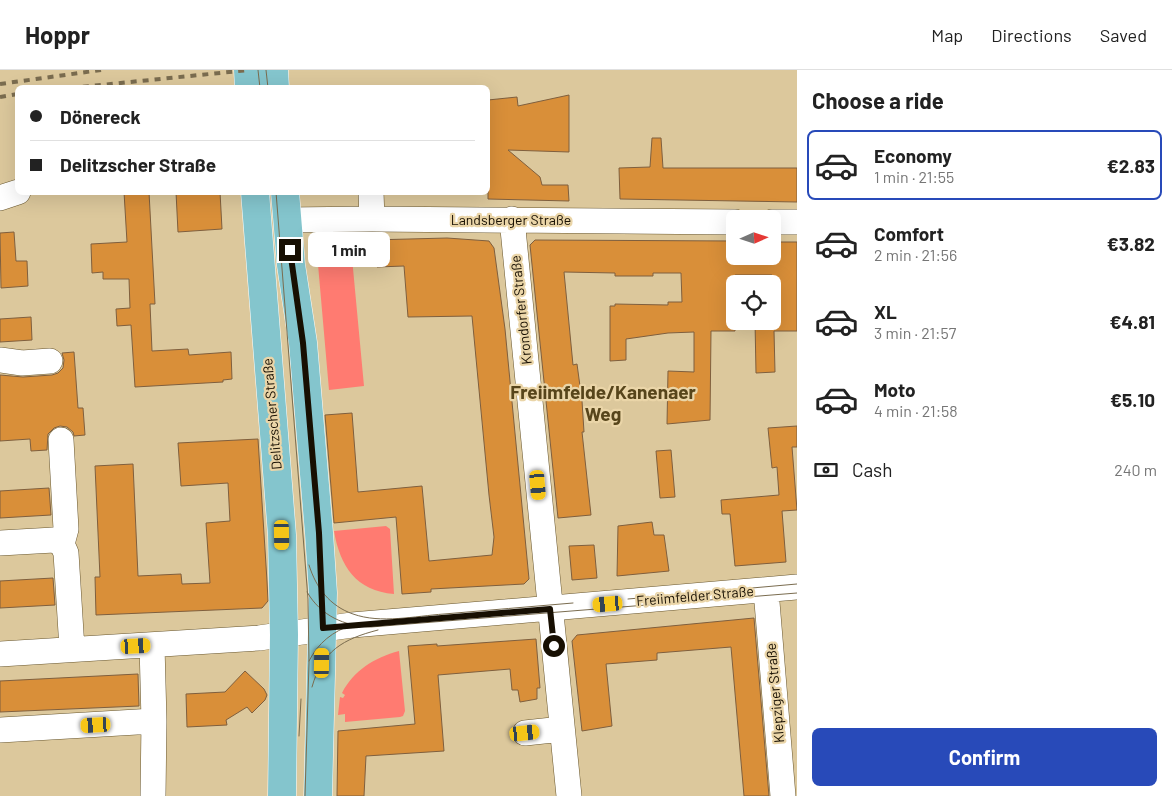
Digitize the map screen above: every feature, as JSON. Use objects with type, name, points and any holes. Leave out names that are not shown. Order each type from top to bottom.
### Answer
[{"type":"main road","points":[[248,70],[249,85]]},
{"type":"main road","points":[[274,70],[275,85]]},
{"type":"main road","name":"Delitzscher Straße","points":[[256,195],[282,535],[284,635],[282,796]]},
{"type":"main road","points":[[285,195],[291,265],[303,343],[319,533],[323,628],[318,796]]},
{"type":"street","points":[[0,198],[15,193]]},
{"type":"street","points":[[371,195],[372,219]]},
{"type":"street","name":"Landsberger Straße","points":[[288,220],[726,222]]},
{"type":"street","name":"Krondorfer Straße","points":[[512,220],[569,796]]},
{"type":"street","points":[[781,222],[797,222]]},
{"type":"street","points":[[0,360],[22,363],[50,361]]},
{"type":"street","points":[[61,440],[66,529],[62,544]]},
{"type":"street","points":[[0,543],[54,540],[62,544],[66,552],[72,649]]},
{"type":"street","name":"Freiimfelder Straße","points":[[323,628],[797,587]]},
{"type":"street","name":"Klepziger Straße","points":[[766,590],[787,779]]},
{"type":"street","points":[[0,654],[259,638],[323,628]]},
{"type":"street","points":[[152,645],[154,796]]},
{"type":"street","points":[[0,730],[154,722]]},
{"type":"street","points":[[525,733],[562,729]]},
{"type":"shaded area","points":[[351,247],[364,386],[329,390],[317,253]]},
{"type":"shaded area","points":[[386,526],[390,529],[394,594],[369,588],[352,574],[341,555],[334,531]]},
{"type":"shaded area","points":[[399,651],[405,711],[403,716],[345,722],[345,714],[338,715],[340,697],[343,698],[345,695],[342,693],[352,678],[373,661]]},
{"type":"building","points":[[569,95],[569,152],[508,150],[540,177],[542,185],[568,185],[569,201],[488,199],[488,195],[490,195],[490,100],[517,97],[518,106]]},
{"type":"building","points":[[652,138],[661,138],[663,168],[797,168],[797,202],[620,199],[619,168],[650,167]]},
{"type":"building","points":[[124,195],[149,195],[155,304],[150,304],[152,351],[188,349],[189,355],[231,352],[232,379],[223,380],[223,382],[135,387],[131,325],[117,326],[116,309],[130,308],[129,279],[103,279],[103,272],[92,273],[91,244],[127,242]]},
{"type":"building","points":[[176,195],[220,195],[222,229],[178,232]]},
{"type":"building","points":[[14,232],[16,261],[27,261],[28,286],[1,288],[0,233]]},
{"type":"building","points":[[447,238],[489,241],[494,248],[505,329],[529,579],[524,584],[431,589],[431,592],[402,594],[396,517],[334,523],[325,415],[352,413],[358,492],[422,486],[429,561],[492,555],[494,537],[472,316],[408,317],[404,266],[377,267],[371,240]]},
{"type":"building","points":[[535,240],[726,241],[726,265],[781,265],[781,242],[797,242],[797,331],[774,331],[775,372],[756,373],[755,330],[781,330],[781,275],[726,275],[726,330],[735,331],[711,331],[710,420],[667,424],[668,371],[694,372],[694,332],[668,333],[626,339],[626,360],[610,361],[610,306],[615,306],[615,304],[668,305],[668,302],[682,302],[681,273],[653,273],[653,276],[615,276],[615,273],[564,272],[573,365],[577,364],[582,401],[584,432],[582,432],[591,515],[558,518],[530,245]]},
{"type":"building","points":[[31,317],[32,340],[0,342],[0,319]]},
{"type":"building","points":[[74,352],[78,408],[83,408],[85,435],[74,436],[73,432],[67,427],[60,426],[54,428],[48,434],[47,450],[31,451],[30,439],[0,441],[0,375],[23,377],[52,375],[58,373],[63,368],[64,360],[62,353]]},
{"type":"building","points":[[797,426],[797,447],[792,447],[797,510],[782,511],[786,562],[735,566],[730,514],[722,514],[721,500],[779,495],[777,467],[772,468],[768,428]]},
{"type":"building","points":[[258,439],[268,601],[262,608],[96,615],[95,577],[100,577],[95,466],[133,464],[138,576],[181,574],[182,584],[210,583],[206,523],[230,521],[228,483],[181,486],[178,443]]},
{"type":"building","points":[[671,450],[675,497],[660,498],[656,451]]},
{"type":"building","points":[[49,488],[51,515],[0,518],[0,491]]},
{"type":"building","points":[[652,522],[654,535],[664,535],[669,571],[617,576],[618,526]]},
{"type":"building","points":[[594,545],[597,578],[572,580],[569,546]]},
{"type":"building","points":[[53,578],[55,605],[0,608],[0,581]]},
{"type":"building","points":[[754,618],[769,796],[744,796],[731,647],[657,653],[657,660],[606,664],[612,726],[582,731],[572,641],[577,635]]},
{"type":"building","points":[[536,639],[540,688],[537,688],[537,699],[520,702],[518,690],[512,690],[510,669],[438,675],[444,751],[366,756],[364,796],[337,796],[338,731],[415,724],[408,646],[437,644],[437,646]]},
{"type":"building","points":[[245,671],[264,689],[267,695],[265,700],[252,713],[247,707],[226,720],[227,725],[187,727],[186,694],[225,692]]},
{"type":"building","points":[[138,674],[139,706],[0,712],[0,681]]},
{"type":"tram line","points":[[258,70],[260,85]]},
{"type":"tram line","points":[[266,70],[268,85]]},
{"type":"tram line","points":[[276,195],[308,599],[309,662],[305,796]]},
{"type":"tram line","points":[[309,565],[320,589],[331,601],[345,611],[364,617],[386,619],[573,603]]},
{"type":"tram line","points":[[628,599],[797,584]]},
{"type":"tram line","points":[[307,592],[319,607],[334,618],[343,622],[371,627],[797,593]]},
{"type":"tram line","points":[[309,661],[327,638],[352,625]]},
{"type":"tram line","points":[[312,687],[322,664],[336,648],[344,642],[378,630]]},
{"type":"tram line","points":[[299,736],[301,699]]},
{"type":"railway","points":[[0,84],[101,70]]},
{"type":"railway","points":[[101,85],[249,70]]},
{"type":"railway","points":[[0,97],[15,94]]},
{"type":"district","name":"Freiimfelde/Kanenaer Weg","points":[[603,403]]},
{"type":"route","points":[[290,250],[302,330],[319,533],[323,628],[550,609],[554,646]]}]
